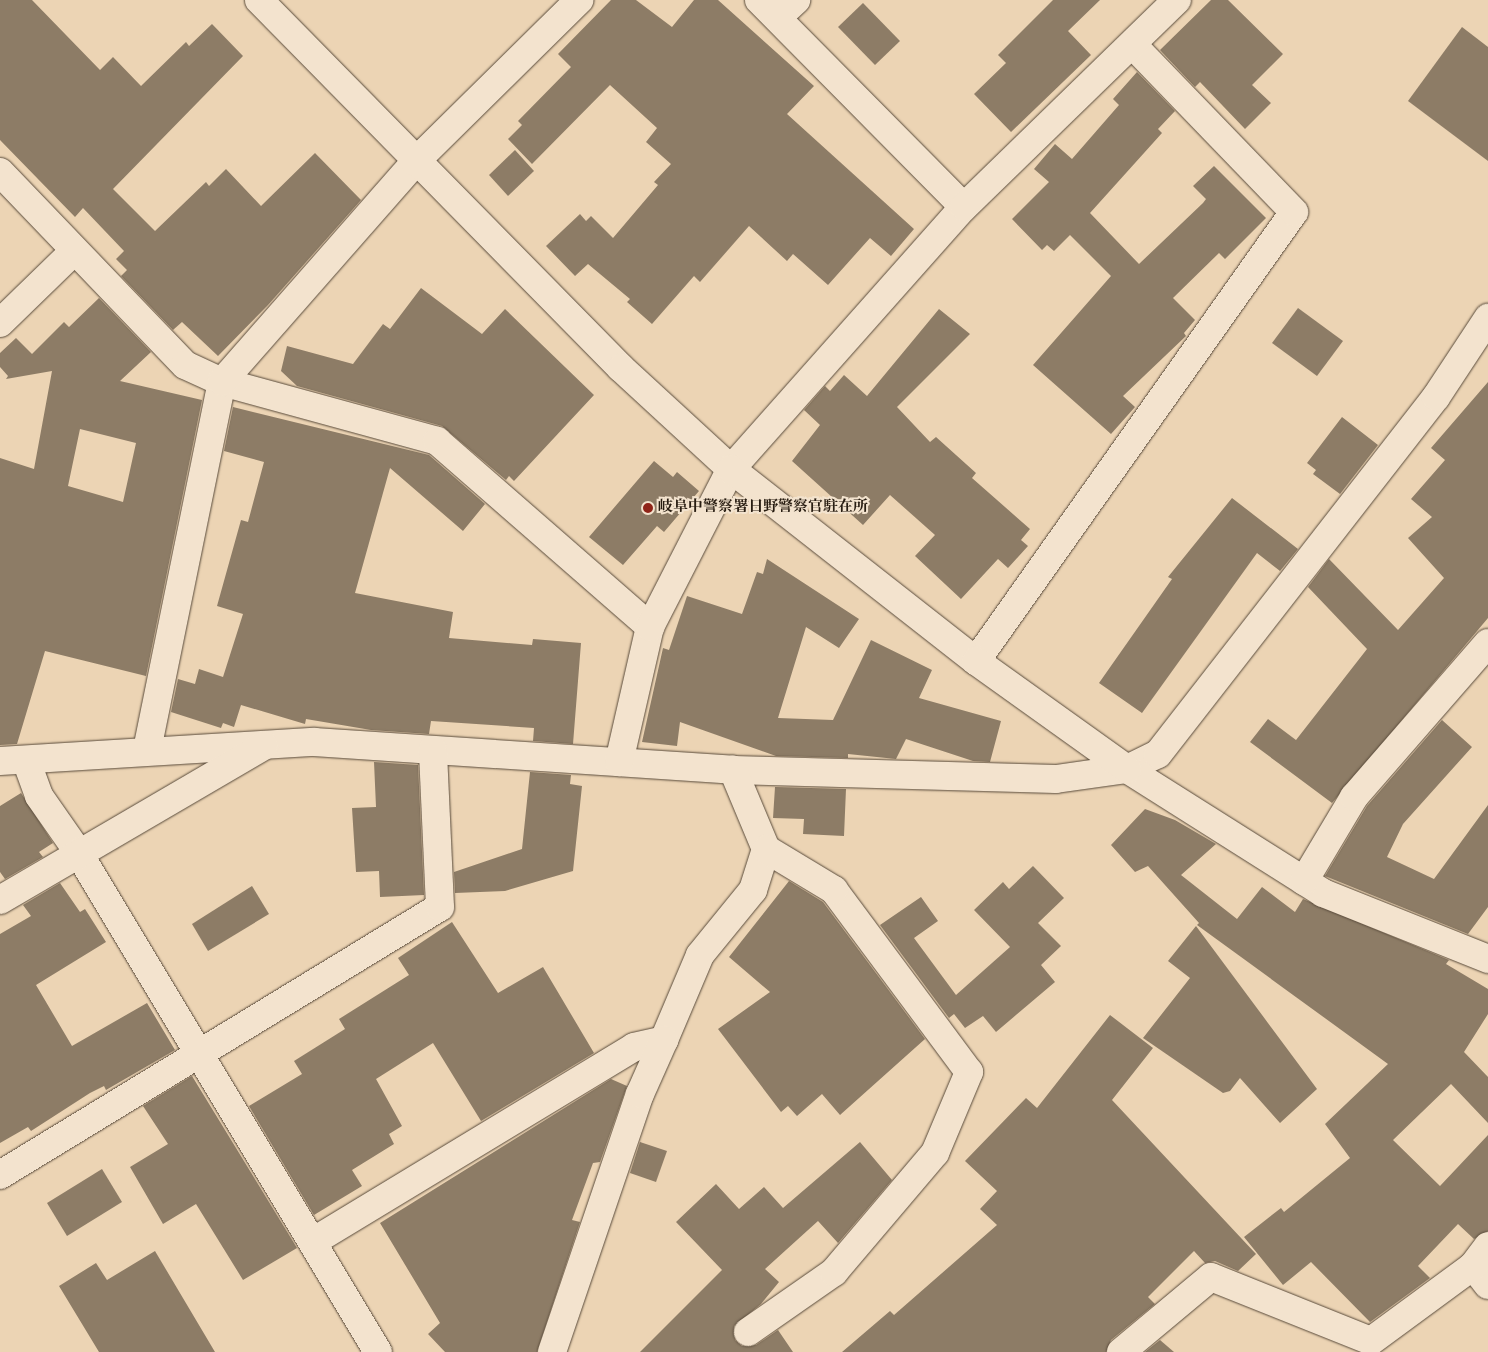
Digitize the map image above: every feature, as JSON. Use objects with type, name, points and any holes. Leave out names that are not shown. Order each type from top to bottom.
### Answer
[{"type":"street","points":[[259,0],[415,162],[621,368],[731,469],[976,660],[1127,768],[1323,893],[1488,959]]},
{"type":"street","points":[[147,750],[222,382],[415,162],[579,0]]},
{"type":"street","points":[[619,762],[650,628],[731,469],[964,207],[1177,0]]},
{"type":"street","points":[[777,6],[964,207]]},
{"type":"street","points":[[976,660],[1294,212],[1132,44]]},
{"type":"street","points":[[0,172],[74,251],[186,365],[222,382],[437,441],[650,628]]},
{"type":"street","points":[[0,323],[74,251]]},
{"type":"street","points":[[13,761],[147,750],[314,742],[733,770],[1056,779],[1127,768],[1158,754],[1436,397],[1488,318]]},
{"type":"street","points":[[1304,881],[1354,797],[1488,643]]},
{"type":"street","points":[[0,900],[78,852],[268,744]]},
{"type":"street","points":[[0,1175],[440,908],[433,750]]},
{"type":"street","points":[[13,761],[78,852],[197,1056],[314,1241],[378,1352]]},
{"type":"street","points":[[733,770],[766,849],[834,890],[969,1072],[935,1153],[834,1272],[748,1332]]},
{"type":"street","points":[[552,1352],[640,1094],[700,956],[753,890],[766,849]]},
{"type":"street","points":[[314,1241],[634,1046],[664,1040]]},
{"type":"street","points":[[1121,1352],[1211,1277],[1372,1341],[1483,1266]]},
{"type":"building","points":[[0,0],[32,0],[100,70],[113,57],[141,86],[186,42],[189,46],[212,24],[243,56],[113,189],[155,231],[206,182],[209,186],[226,169],[261,206],[315,153],[361,200],[268,305],[218,356],[182,322],[173,330],[121,276],[127,270],[116,259],[124,251],[83,208],[75,217],[0,140]]},
{"type":"building","points":[[611,0],[636,0],[672,27],[694,0],[718,0],[814,86],[787,114],[914,229],[891,256],[870,238],[828,285],[793,254],[787,261],[749,226],[700,282],[694,276],[652,324],[627,302],[630,299],[588,264],[575,276],[546,246],[580,214],[586,221],[591,216],[613,238],[658,185],[654,182],[671,164],[646,142],[657,128],[610,85],[532,164],[508,139],[522,125],[518,121],[571,67],[558,54]]},
{"type":"building","points":[[1053,0],[1100,0],[1068,31],[1091,55],[1011,132],[974,94],[1006,63],[998,55]]},
{"type":"building","points":[[1211,0],[1228,0],[1283,54],[1252,85],[1271,103],[1245,129],[1200,82],[1195,87],[1160,50]]},
{"type":"building","points":[[863,3],[900,41],[875,65],[838,27]]},
{"type":"building","points":[[1462,27],[1488,47],[1488,161],[1408,101]]},
{"type":"building","points":[[1137,72],[1175,111],[1158,129],[1162,133],[1090,213],[1139,264],[1203,203],[1206,199],[1193,186],[1214,166],[1266,218],[1225,259],[1219,253],[1173,298],[1195,320],[1184,333],[1186,336],[1123,396],[1135,407],[1111,434],[1033,365],[1111,276],[1070,235],[1054,251],[1047,245],[1042,250],[1012,219],[1049,182],[1034,169],[1055,144],[1072,159],[1119,105],[1113,99]]},
{"type":"building","points":[[515,150],[534,171],[508,196],[489,175]]},
{"type":"building","points":[[421,288],[482,334],[505,309],[594,395],[514,481],[509,476],[506,480],[442,426],[297,386],[281,371],[287,346],[353,364],[383,324],[390,329]]},
{"type":"building","points":[[99,298],[151,352],[120,381],[202,400],[146,676],[45,651],[17,744],[0,745],[0,458],[34,469],[52,371],[6,379],[8,376],[0,367],[0,353],[16,338],[32,354],[64,322],[69,327]],"holes":[[[80,429],[136,443],[123,502],[68,486]]]},
{"type":"building","points":[[1298,308],[1343,341],[1317,376],[1272,343]]},
{"type":"building","points":[[939,309],[970,334],[897,407],[930,442],[936,437],[976,473],[972,478],[1030,529],[1021,540],[1028,546],[1008,568],[998,559],[961,599],[915,556],[935,535],[890,495],[863,525],[792,461],[820,425],[804,410],[825,386],[830,391],[844,375],[867,396]]},
{"type":"building","points":[[1488,382],[1488,618],[1332,803],[1250,742],[1268,719],[1296,740],[1367,649],[1308,587],[1329,559],[1398,630],[1444,578],[1408,538],[1432,517],[1411,499],[1445,460],[1431,448]]},
{"type":"building","points":[[233,407],[429,455],[485,504],[463,531],[390,468],[355,593],[453,612],[449,638],[532,645],[533,639],[581,643],[573,744],[533,741],[534,728],[431,721],[429,734],[371,730],[306,719],[305,724],[241,705],[234,727],[223,723],[221,728],[171,712],[178,679],[195,684],[199,669],[223,677],[243,614],[217,606],[241,520],[248,522],[264,462],[224,451]]},
{"type":"building","points":[[1342,417],[1378,445],[1340,494],[1313,474],[1316,470],[1307,463]]},
{"type":"building","name":"岐阜中警察署日野警察官駐在所","points":[[654,461],[673,477],[677,472],[699,491],[664,532],[657,526],[623,565],[589,537]]},
{"type":"building","points":[[1232,498],[1298,549],[1280,571],[1257,553],[1142,713],[1099,683],[1172,579],[1168,577]]},
{"type":"building","points":[[767,559],[859,619],[839,648],[806,627],[778,718],[833,720],[871,640],[932,670],[919,698],[1001,721],[990,762],[973,761],[906,739],[896,759],[848,754],[848,758],[776,756],[680,722],[677,746],[642,742],[663,648],[669,650],[687,596],[742,614],[757,572],[763,574]]},
{"type":"building","points":[[1442,720],[1472,747],[1403,824],[1387,857],[1434,879],[1488,805],[1488,907],[1468,934],[1325,876],[1367,806]]},
{"type":"building","points":[[374,762],[418,765],[424,895],[380,897],[379,871],[356,872],[352,808],[376,807]]},
{"type":"building","points":[[530,772],[571,775],[570,784],[582,786],[573,871],[505,891],[455,893],[454,872],[522,849]]},
{"type":"building","points":[[775,787],[846,789],[844,836],[803,834],[804,819],[773,818]]},
{"type":"building","points":[[21,793],[53,843],[39,852],[43,857],[5,879],[0,872],[0,806]]},
{"type":"building","points":[[1145,809],[1175,820],[1216,844],[1181,875],[1237,919],[1262,887],[1295,912],[1303,899],[1449,960],[1446,964],[1488,989],[1488,1014],[1464,1052],[1488,1077],[1488,1123],[1451,1084],[1393,1140],[1440,1186],[1488,1135],[1488,1231],[1474,1239],[1458,1224],[1418,1266],[1430,1278],[1370,1322],[1311,1262],[1283,1285],[1244,1237],[1281,1208],[1284,1212],[1350,1158],[1325,1124],[1388,1064],[1197,925],[1199,923],[1148,866],[1135,872],[1111,845]]},
{"type":"building","points":[[1033,866],[1064,898],[1038,923],[1061,946],[1041,965],[1055,982],[996,1032],[983,1016],[965,1028],[954,1014],[949,1018],[880,925],[921,897],[938,921],[914,938],[956,995],[1010,947],[974,910],[1003,882],[1009,889]]},
{"type":"building","points":[[789,881],[823,902],[925,1039],[840,1115],[822,1094],[797,1116],[788,1106],[781,1112],[718,1029],[770,992],[729,957]]},
{"type":"building","points":[[60,883],[80,912],[85,909],[106,942],[36,985],[72,1046],[147,1003],[175,1050],[106,1090],[104,1086],[90,1093],[31,1131],[28,1127],[0,1143],[0,934],[31,916],[23,905]]},
{"type":"building","points":[[252,886],[269,914],[208,951],[192,924]]},
{"type":"building","points":[[452,922],[498,993],[543,967],[594,1053],[481,1121],[433,1043],[376,1079],[402,1126],[389,1134],[394,1144],[352,1170],[362,1186],[314,1215],[249,1106],[302,1074],[294,1061],[345,1029],[339,1019],[409,975],[398,958]]},
{"type":"building","points":[[1196,926],[1317,1089],[1280,1123],[1240,1078],[1230,1091],[1223,1093],[1143,1038],[1190,978],[1168,961]]},
{"type":"building","points":[[1110,1015],[1153,1048],[1112,1100],[1256,1254],[1238,1271],[1215,1261],[1205,1263],[1194,1251],[1148,1297],[1155,1304],[1111,1340],[1106,1352],[842,1352],[890,1311],[894,1315],[997,1225],[980,1209],[997,1191],[965,1161],[1026,1098],[1037,1108]]},
{"type":"building","points":[[192,1076],[297,1248],[243,1280],[196,1204],[163,1224],[130,1167],[168,1144],[143,1106]]},
{"type":"building","points":[[611,1079],[627,1086],[600,1162],[593,1163],[572,1220],[580,1222],[537,1352],[445,1352],[428,1334],[440,1323],[380,1223]]},
{"type":"building","points":[[640,1142],[667,1151],[656,1182],[630,1173]]},
{"type":"building","points":[[860,1142],[892,1180],[838,1243],[818,1221],[765,1269],[779,1282],[761,1304],[734,1326],[735,1340],[742,1346],[756,1345],[778,1330],[793,1352],[640,1352],[722,1270],[676,1222],[716,1184],[739,1209],[764,1187],[783,1208]]},
{"type":"building","points":[[102,1169],[122,1202],[67,1236],[47,1203]]},
{"type":"building","points":[[155,1251],[215,1352],[99,1352],[59,1286],[96,1263],[107,1280]]},
{"type":"building","points":[[1160,1340],[1174,1352],[1145,1352]]},
{"type":"place","name":"岐阜中警察署日野警察官駐在所","points":[[648,508]]}]
